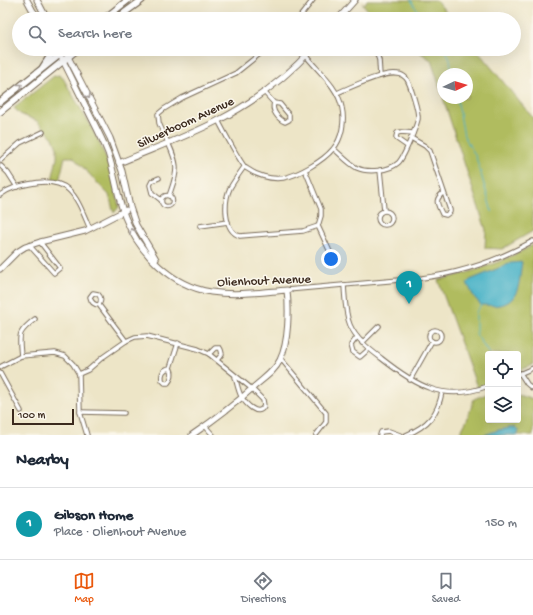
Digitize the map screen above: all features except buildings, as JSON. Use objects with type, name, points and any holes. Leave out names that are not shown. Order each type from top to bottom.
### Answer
[{"type":"main road","points":[[113,12],[128,0]]},
{"type":"main road","points":[[126,12],[142,0]]},
{"type":"main road","points":[[41,70],[50,56]]},
{"type":"main road","points":[[0,102],[59,56]]},
{"type":"main road","points":[[0,112],[70,56]]},
{"type":"street","points":[[27,0],[33,12]]},
{"type":"street","points":[[30,0],[37,12]]},
{"type":"street","points":[[37,0],[44,12]]},
{"type":"street","points":[[304,12],[313,0]]},
{"type":"street","points":[[343,12],[351,1]]},
{"type":"street","points":[[61,56],[66,60]]},
{"type":"street","points":[[66,56],[66,60]]},
{"type":"street","points":[[159,178],[152,181],[150,185],[152,193],[161,200],[164,205],[169,206],[172,202],[169,196],[174,182],[176,168],[173,156],[158,118],[160,111],[182,98],[236,73],[257,56]]},
{"type":"street","points":[[218,120],[244,167],[266,177],[282,178],[292,176],[305,170],[334,149],[343,122],[342,107],[337,93],[306,56]]},
{"type":"street","name":"Silwerboom Avenue","points":[[119,163],[136,157],[218,120],[264,92],[306,56]]},
{"type":"street","points":[[378,56],[380,76]]},
{"type":"street","name":"Olienhout Avenue","points":[[66,60],[103,124],[119,163],[130,207],[143,238],[163,269]]},
{"type":"street","name":"Olienhout Avenue","points":[[66,60],[102,138],[108,154],[123,211],[131,229],[138,241],[154,261],[163,269],[187,284],[210,292],[236,293],[422,278],[454,272],[501,257],[533,241]]},
{"type":"street","points":[[334,149],[357,167],[367,170],[380,170],[392,167],[399,162],[411,138],[418,115],[408,80],[399,74],[380,76],[337,93]]},
{"type":"street","points":[[264,92],[274,103],[280,104],[289,114],[289,120],[285,122],[274,111],[274,103]]},
{"type":"street","points":[[17,187],[8,173],[0,166],[2,164],[1,159],[20,143],[43,132]]},
{"type":"street","points":[[407,146],[397,140],[396,135],[401,132],[413,133]]},
{"type":"street","points":[[411,138],[425,146],[430,151],[444,192],[450,210],[450,212],[446,215],[442,214],[437,201],[438,196],[444,192]]},
{"type":"street","points":[[115,152],[125,158],[136,157]]},
{"type":"street","points":[[108,154],[113,160],[119,163],[117,172],[118,191]]},
{"type":"street","points":[[125,183],[124,168],[136,157]]},
{"type":"street","points":[[244,167],[230,188],[228,194],[226,210],[228,222],[232,232],[240,236],[303,231],[318,226]]},
{"type":"street","points":[[305,170],[321,210],[318,226],[331,254]]},
{"type":"street","points":[[380,170],[384,210]]},
{"type":"street","points":[[0,195],[17,187],[44,181],[54,182],[64,186],[76,197],[90,228]]},
{"type":"street","points":[[161,200],[164,196],[169,196]]},
{"type":"street","points":[[0,269],[17,252],[29,245],[90,228],[130,207]]},
{"type":"street","points":[[384,210],[392,215],[392,220],[386,225],[382,224],[378,219],[380,212],[384,210]]},
{"type":"street","points":[[200,226],[228,222]]},
{"type":"street","points":[[29,245],[54,273],[60,268],[40,242]]},
{"type":"street","points":[[344,285],[347,316],[357,338],[410,380],[425,387],[442,392],[468,392],[485,387]]},
{"type":"street","points":[[192,435],[242,398],[272,371],[281,359],[288,318],[287,290]]},
{"type":"street","points":[[99,304],[126,341]]},
{"type":"street","points":[[21,356],[20,333],[35,319]]},
{"type":"street","points":[[362,343],[379,326]]},
{"type":"street","points":[[79,374],[88,370],[103,357],[126,341],[140,336],[154,337],[198,349],[209,354],[235,377],[252,389],[264,403],[262,410],[255,411],[242,398],[235,377]]},
{"type":"street","points":[[357,338],[351,345],[353,352],[360,356],[369,349]]},
{"type":"street","points":[[410,380],[432,342]]},
{"type":"street","points":[[170,368],[178,343]]},
{"type":"street","points":[[209,354],[215,348],[220,348],[222,350],[222,354],[217,360]]},
{"type":"street","points":[[0,367],[21,356],[61,354],[69,360],[79,374],[80,412],[86,435]]},
{"type":"street","points":[[281,359],[326,413],[326,422],[316,435]]},
{"type":"street","points":[[521,373],[533,368]]},
{"type":"street","points":[[0,373],[21,411]]},
{"type":"street","points":[[521,376],[533,389]]},
{"type":"street","points":[[406,435],[416,433],[431,419],[440,404],[442,392]]},
{"type":"street","points":[[80,412],[124,413]]},
{"type":"street","points":[[205,426],[213,435]]},
{"type":"street","points":[[380,435],[386,430],[400,435]]},
{"type":"green space","points":[[367,0],[436,0],[446,12],[369,12],[362,3],[365,4]]},
{"type":"green space","points":[[425,56],[482,56],[533,118],[533,231],[502,249],[485,248],[486,230],[445,104],[473,104],[473,68],[437,68],[437,78],[431,60]]},
{"type":"green space","points":[[59,75],[63,78],[88,121],[109,165],[114,180],[119,207],[114,213],[109,195],[73,157],[65,157],[59,181],[52,180],[57,158],[57,148],[53,138],[37,121],[20,114],[14,108],[54,76]]},
{"type":"green space","points":[[533,245],[533,365],[521,370],[521,351],[485,351],[485,385],[477,387],[438,280],[463,274],[510,257]]},
{"type":"green space","points":[[485,394],[485,423],[521,423],[521,395],[533,399],[533,435],[459,435],[467,420],[474,399]]},
{"type":"water","points":[[522,262],[518,288],[512,299],[507,303],[500,305],[481,305],[474,297],[467,283],[470,280],[511,263]]},
{"type":"water","points":[[515,427],[518,430],[518,435],[484,435],[498,430]]},
{"type":"waterway","points":[[411,0],[418,12]]},
{"type":"waterway","points":[[448,56],[451,68]]},
{"type":"waterway","points":[[458,104],[464,136],[476,157],[492,212]]},
{"type":"waterway","points":[[481,305],[476,312],[476,334],[487,351]]},
{"type":"place","name":"Gibson Home","points":[[409,304]]}]
